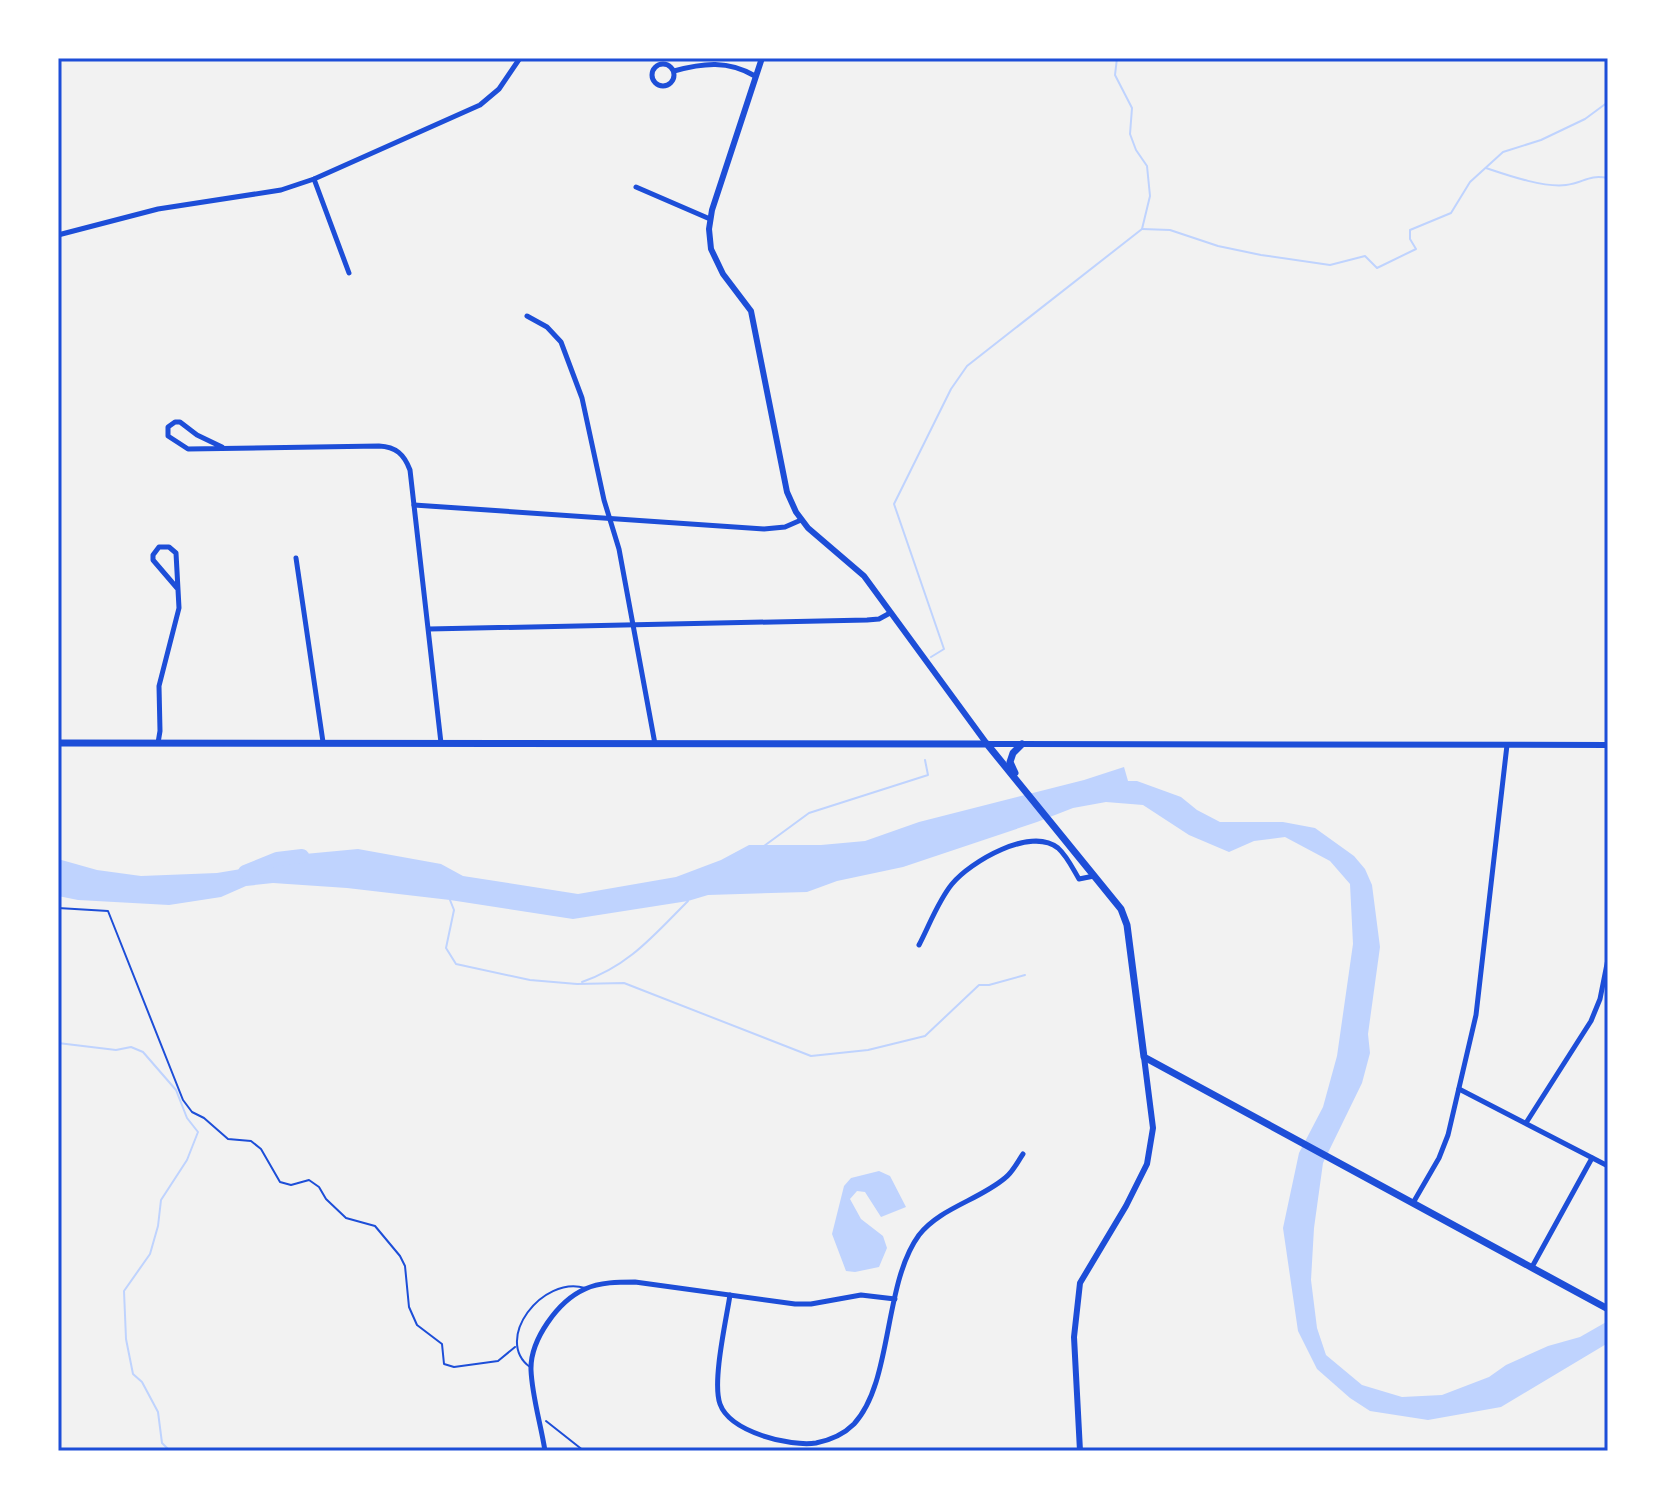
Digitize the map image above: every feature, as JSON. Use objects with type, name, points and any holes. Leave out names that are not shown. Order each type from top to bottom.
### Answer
[{"type":"main road","points":[[58,743],[987,744],[1121,909],[1127,925],[1144,1057],[1608,1309]]},
{"type":"main road","points":[[1019,783],[1010,762],[1013,753],[1022,744]]},
{"type":"street","points":[[58,235],[158,209],[281,190],[314,179],[480,105],[509,78],[520,58]]},
{"type":"street","points":[[762,58],[710,219],[711,249],[723,274],[751,311],[785,486],[801,520],[864,576],[987,744],[1608,745]]},
{"type":"street","points":[[674,71],[697,65],[723,64],[739,66],[755,76]]},
{"type":"street","points":[[658,65],[669,65],[674,71],[674,79],[666,86],[656,84],[652,78],[653,70],[658,65]]},
{"type":"street","points":[[314,179],[349,273]]},
{"type":"street","points":[[636,187],[710,219]]},
{"type":"street","points":[[527,316],[547,327],[567,353],[582,398],[635,624],[655,744]]},
{"type":"street","points":[[222,447],[197,435],[180,422],[168,427],[168,436],[179,446],[198,450],[222,447],[379,446],[401,453],[410,470],[441,743]]},
{"type":"street","points":[[414,505],[764,529],[785,527],[801,520]]},
{"type":"street","points":[[158,743],[159,686],[178,618],[176,553],[169,547],[159,547],[153,560],[177,588]]},
{"type":"street","points":[[296,558],[323,742]]},
{"type":"street","points":[[428,629],[867,620],[879,619],[890,613]]},
{"type":"street","points":[[1413,1204],[1448,1135],[1476,1015],[1507,745]]},
{"type":"street","points":[[919,945],[956,880],[963,872],[1003,848],[1041,841],[1056,846],[1079,879],[1096,876]]},
{"type":"street","points":[[1526,1123],[1591,1021],[1600,999],[1608,959]]},
{"type":"street","points":[[1080,1451],[1074,1337],[1080,1283],[1147,1164],[1153,1128],[1144,1057]]},
{"type":"street","points":[[1459,1089],[1608,1166]]},
{"type":"street","points":[[730,1295],[717,1389],[720,1405],[727,1417],[742,1429],[789,1441],[814,1443],[839,1436],[865,1409],[909,1251],[928,1225],[1007,1177],[1023,1154]]},
{"type":"street","points":[[1532,1267],[1592,1158]]},
{"type":"street","points":[[545,1451],[531,1368],[548,1323],[569,1300],[585,1289],[617,1282],[635,1282],[795,1304],[861,1295],[895,1299]]},
{"type":"lane","points":[[531,1368],[516,1347],[516,1339],[539,1299],[559,1286],[585,1289]]},
{"type":"path","points":[[58,908],[108,911],[175,1082],[192,1112],[204,1118],[228,1139],[251,1141],[261,1149],[280,1182],[291,1185],[309,1180],[346,1218],[375,1226],[405,1266],[409,1307],[417,1325],[442,1344],[444,1364],[454,1367],[498,1361],[516,1347]]},
{"type":"path","points":[[539,1415],[584,1451]]},
{"type":"water","points":[[1124,767],[1128,781],[1137,781],[1181,797],[1220,822],[1283,822],[1315,828],[1354,856],[1365,869],[1372,885],[1380,947],[1368,1034],[1370,1053],[1362,1083],[1323,1163],[1314,1228],[1311,1280],[1317,1328],[1326,1355],[1362,1385],[1402,1397],[1442,1395],[1489,1377],[1506,1365],[1548,1346],[1580,1337],[1608,1321],[1608,1343],[1501,1407],[1428,1420],[1370,1411],[1317,1369],[1298,1331],[1283,1228],[1299,1153],[1323,1107],[1337,1056],[1353,944],[1350,884],[1330,861],[1285,837],[1254,841],[1229,852],[1189,835],[1143,805],[1106,802],[1073,808],[903,867],[837,881],[807,892],[708,895],[688,901],[573,919],[450,900],[273,883],[246,886],[221,897],[169,905],[58,896],[58,859],[97,870],[141,876],[217,873],[259,866],[294,855],[358,849],[441,864],[463,876],[578,894],[676,877],[721,860],[749,845],[821,845],[865,841],[919,822]]},
{"type":"water","points":[[879,1171],[890,1176],[906,1207],[881,1217],[865,1192],[857,1191],[850,1199],[861,1219],[883,1236],[887,1248],[879,1267],[846,1271],[832,1234],[844,1186],[851,1178]]},
{"type":"waterway","points":[[931,657],[944,649],[894,504],[951,389],[967,366],[1142,229],[1150,196],[1147,166],[1130,134],[1132,108],[1115,75],[1117,58]]},
{"type":"waterway","points":[[1142,229],[1170,230],[1218,246],[1330,265],[1365,256],[1377,268],[1416,249],[1410,239],[1410,230],[1451,213],[1470,182],[1503,152],[1541,140],[1585,119],[1608,102]]},
{"type":"waterway","points":[[1486,168],[1547,185],[1608,178]]},
{"type":"waterway","points":[[764,846],[809,813],[928,775],[925,760]]},
{"type":"waterway","points":[[245,872],[277,859],[302,856]]},
{"type":"waterway","points":[[450,900],[454,910],[446,948],[456,964],[530,980],[577,984],[624,983],[811,1056],[868,1050],[925,1036],[979,985],[1025,975]]},
{"type":"waterway","points":[[582,982],[627,958],[688,901]]},
{"type":"waterway","points":[[58,1043],[116,1050],[131,1047],[143,1052],[176,1090],[187,1118],[198,1132],[187,1160],[161,1200],[150,1254],[124,1291],[126,1339],[133,1374],[142,1382],[158,1412],[162,1443],[170,1451]]}]
